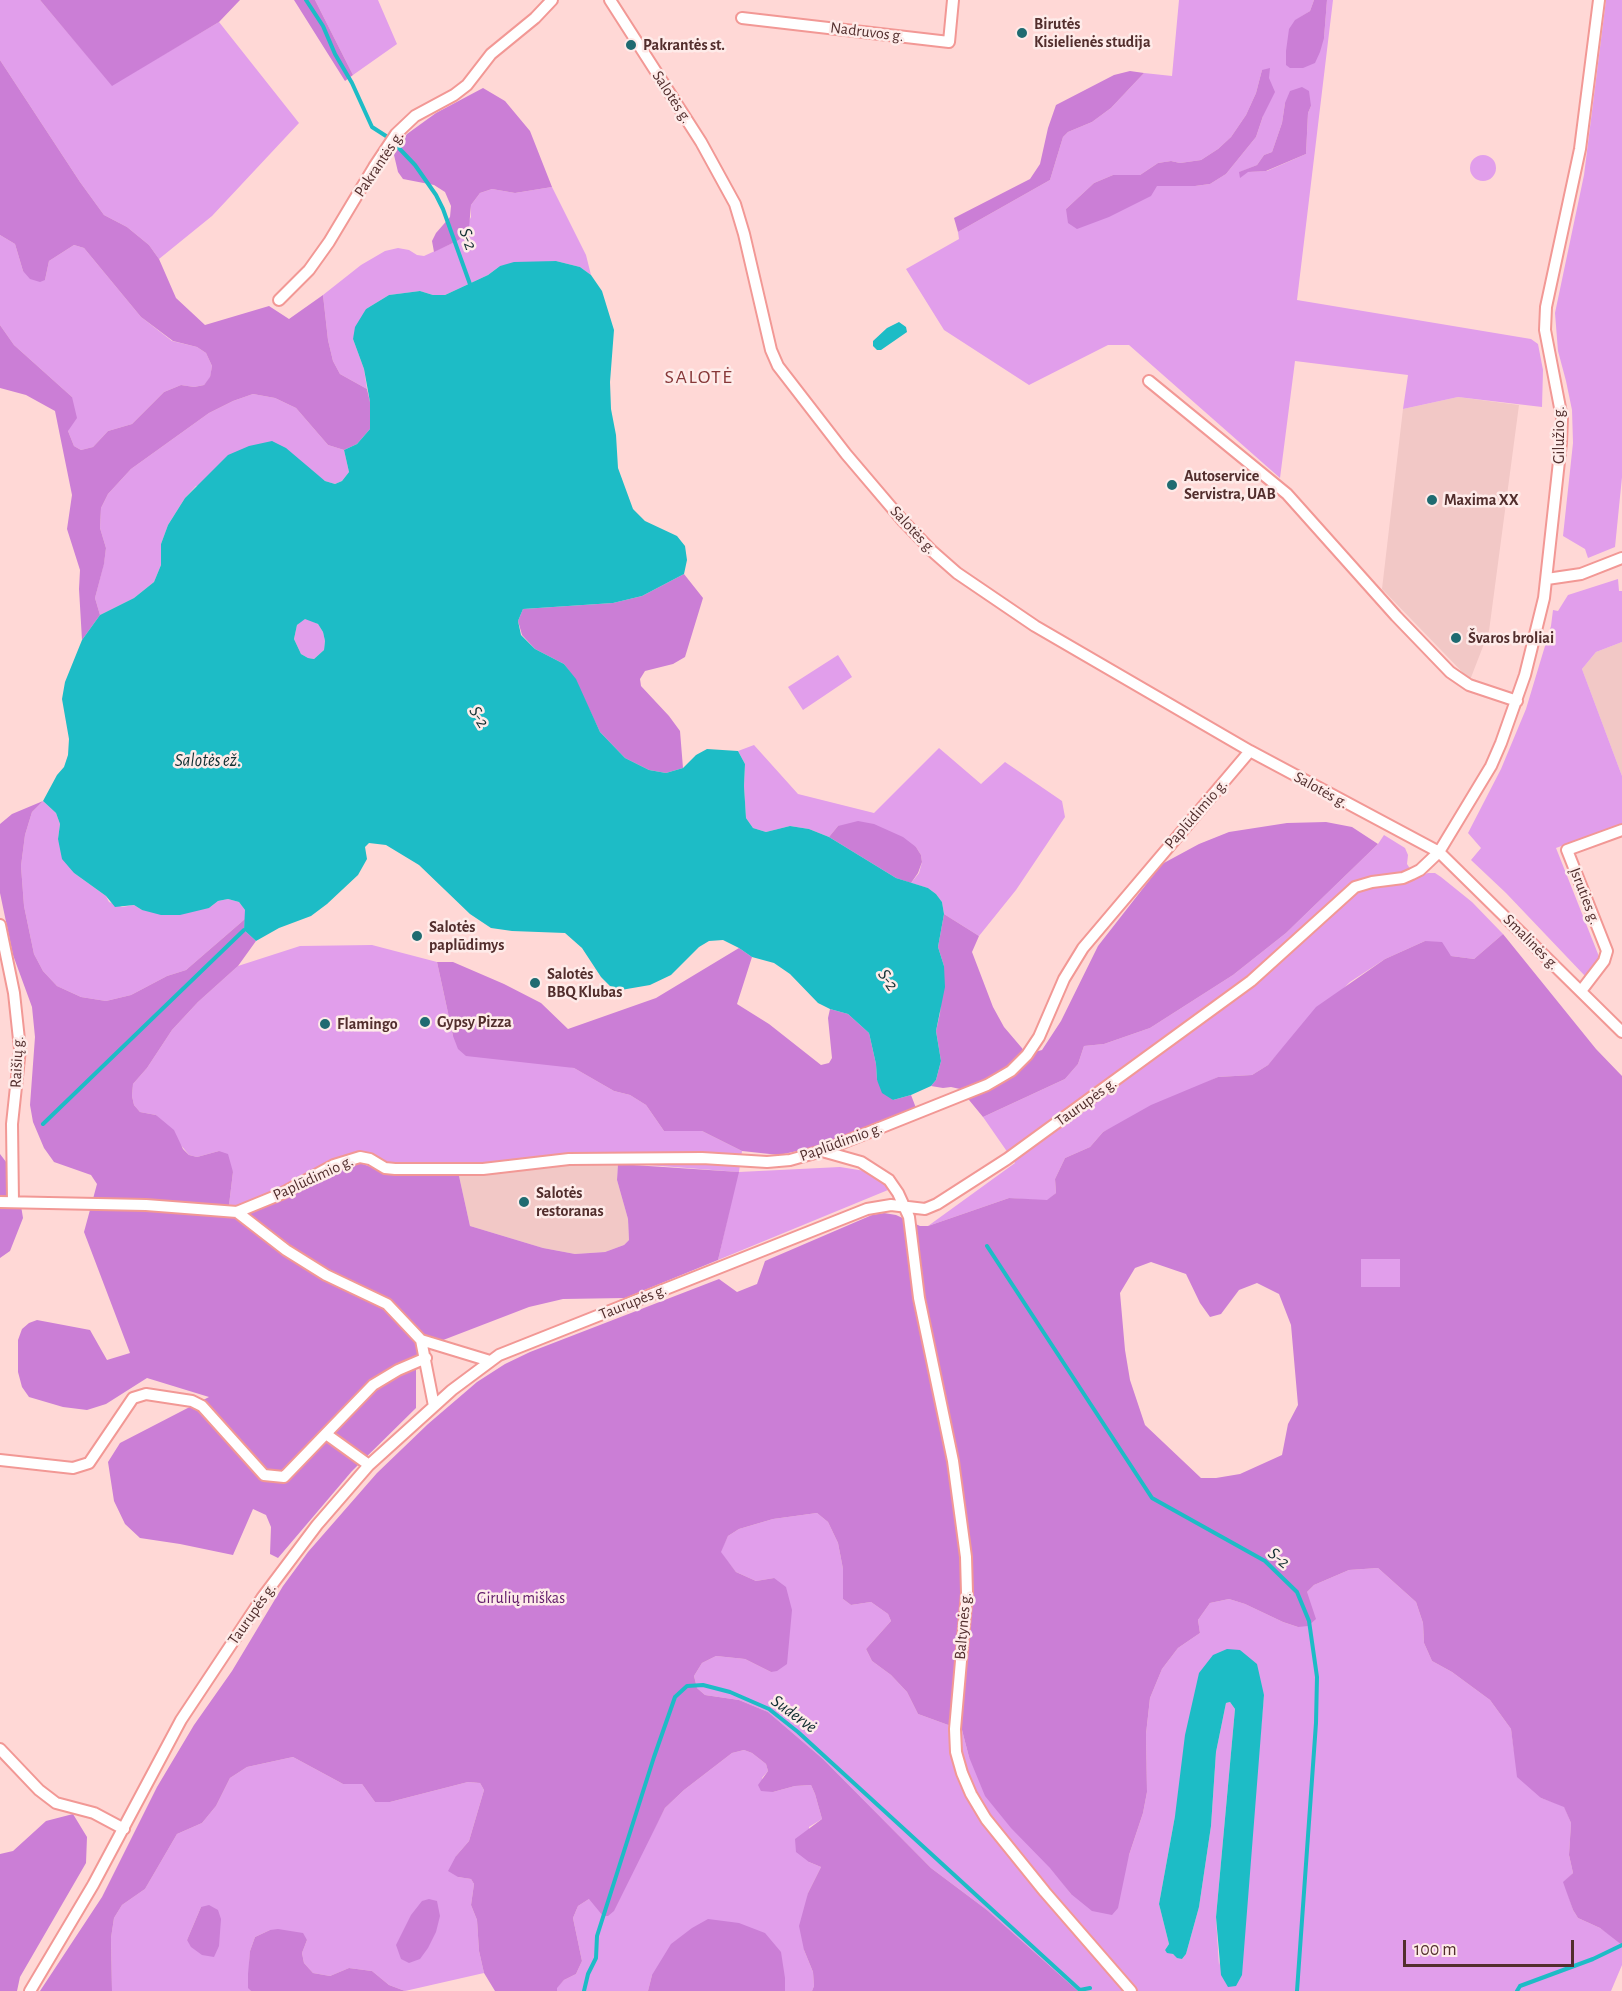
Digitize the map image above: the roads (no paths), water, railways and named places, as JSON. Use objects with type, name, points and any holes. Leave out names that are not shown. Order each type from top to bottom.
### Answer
[{"type":"street","name":"Pakrantės g.","points":[[279,300],[309,270],[329,242],[374,166],[396,134],[414,116],[454,95],[467,85],[491,54],[535,18],[552,0]]},
{"type":"street","name":"Salotės g.","points":[[610,0],[701,142],[735,204],[771,350],[778,366],[846,454],[932,552],[957,573],[1035,626],[1250,751],[1439,852]]},
{"type":"street","name":"Nadruvos g.","points":[[742,18],[949,42],[953,0]]},
{"type":"street","name":"Gilužio g.","points":[[1439,852],[1491,766],[1517,701],[1547,579],[1562,418],[1545,330],[1546,307],[1580,149],[1599,0]]},
{"type":"street","points":[[1149,381],[1287,494],[1396,616],[1450,672],[1469,686],[1517,701]]},
{"type":"street","points":[[1547,579],[1581,574],[1622,558]]},
{"type":"street","name":"Paplūdimio g.","points":[[237,1212],[281,1194],[334,1166],[360,1157],[370,1159],[385,1168],[395,1169],[472,1169],[569,1159],[702,1158],[767,1162],[790,1160],[822,1151],[987,1085],[1011,1071],[1027,1054],[1039,1037],[1064,979],[1083,948],[1250,751]]},
{"type":"street","name":"Įsruties g.","points":[[1581,991],[1604,961],[1606,951],[1567,850],[1622,830]]},
{"type":"street","name":"Smalinės g.","points":[[1439,852],[1622,1032]]},
{"type":"street","name":"Taurupės g.","points":[[30,1991],[93,1885],[181,1720],[298,1549],[369,1465],[434,1406],[490,1360],[867,1209],[891,1205],[925,1209],[937,1204],[970,1185],[1251,981],[1355,887],[1413,874],[1439,852]]},
{"type":"street","name":"Raišių g.","points":[[0,925],[14,993],[20,1049],[12,1124],[13,1202]]},
{"type":"street","name":"Baltynės g.","points":[[822,1151],[861,1162],[890,1180],[905,1207],[912,1228],[919,1298],[953,1461],[964,1535],[967,1593],[955,1729],[956,1752],[962,1773],[986,1819],[1045,1892],[1131,1991]]},
{"type":"street","points":[[0,1202],[146,1205],[237,1212],[286,1250],[327,1275],[387,1304],[421,1340],[434,1406]]},
{"type":"street","points":[[421,1340],[490,1360]]},
{"type":"street","points":[[0,1460],[73,1468],[89,1463],[133,1398],[146,1394],[192,1401],[202,1406],[264,1475],[284,1477],[374,1385],[398,1370],[426,1358]]},
{"type":"street","points":[[326,1434],[369,1465]]},
{"type":"street","points":[[0,1749],[39,1790],[56,1803],[94,1813],[124,1828]]},
{"type":"water","name":"Salotės ež.","points":[[556,261],[580,267],[591,275],[602,291],[614,330],[610,382],[618,468],[633,509],[645,521],[677,536],[685,546],[687,560],[684,574],[642,596],[613,603],[523,609],[518,621],[521,635],[535,649],[564,664],[576,679],[600,732],[625,758],[649,770],[666,773],[683,768],[696,755],[707,749],[738,751],[745,764],[746,818],[753,828],[766,832],[790,826],[809,829],[829,837],[896,878],[928,888],[936,894],[942,902],[944,914],[938,947],[944,966],[945,987],[936,1031],[941,1061],[936,1080],[931,1086],[893,1100],[882,1093],[877,1080],[869,1033],[848,1014],[818,1003],[790,974],[774,963],[752,957],[723,940],[709,941],[699,947],[671,975],[650,985],[621,990],[610,986],[601,977],[582,948],[565,933],[491,928],[470,914],[419,865],[386,845],[369,843],[365,847],[367,859],[358,875],[311,916],[279,928],[256,941],[244,930],[245,910],[239,902],[228,899],[218,901],[209,908],[180,915],[161,915],[142,910],[134,905],[115,907],[106,896],[74,873],[62,859],[58,839],[60,824],[56,813],[43,801],[64,767],[68,755],[69,739],[62,699],[65,682],[82,640],[100,615],[134,598],[154,582],[161,565],[161,544],[168,525],[185,498],[228,455],[249,446],[272,441],[286,448],[325,481],[335,484],[342,481],[349,472],[344,450],[357,444],[370,429],[370,402],[364,369],[353,339],[355,327],[366,309],[389,295],[420,291],[433,295],[445,295],[488,275],[500,266],[514,262]],"holes":[[[305,619],[318,624],[323,632],[324,650],[314,659],[308,658],[301,654],[294,639],[297,625]]]},
{"type":"water","points":[[899,322],[906,327],[907,332],[881,350],[877,350],[873,346],[873,341],[887,328]]},
{"type":"water","points":[[1227,1649],[1240,1650],[1257,1664],[1264,1695],[1242,1975],[1236,1986],[1228,1987],[1221,1975],[1216,1917],[1235,1709],[1230,1702],[1226,1703],[1216,1752],[1211,1826],[1199,1907],[1186,1954],[1182,1959],[1165,1950],[1169,1944],[1159,1904],[1175,1816],[1185,1735],[1199,1673],[1213,1655]]},
{"type":"waterway","name":"S-2","points":[[306,0],[323,26],[372,127],[386,136]]},
{"type":"waterway","name":"S-2","points":[[396,145],[415,165],[436,195],[471,287]]},
{"type":"waterway","points":[[43,1124],[244,930]]},
{"type":"waterway","name":"S-2","points":[[987,1246],[1152,1498],[1265,1561],[1297,1592],[1309,1621],[1317,1677],[1316,1723],[1297,1991]]},
{"type":"waterway","name":"Sudervė","points":[[584,1991],[588,1974],[596,1958],[597,1936],[675,1697],[687,1686],[703,1685],[730,1692],[769,1709],[798,1732],[1081,1991]]},
{"type":"waterway","name":"Sudervė","points":[[1517,1991],[1520,1986],[1593,1959],[1622,1945]]},
{"type":"waterway","points":[[1080,1990],[1090,1988]]},
{"type":"place","name":"Birutės Kisielienės studija","points":[[1022,33]]},
{"type":"place","name":"Pakrantės st.","points":[[631,45]]},
{"type":"place","name":"Autoservice Servistra, UAB","points":[[1172,485]]},
{"type":"place","name":"Maxima XX","points":[[1432,500]]},
{"type":"place","name":"Švaros broliai","points":[[1456,638]]},
{"type":"place","name":"Salotės paplūdimys","points":[[417,936]]},
{"type":"place","name":"Salotės BBQ Klubas","points":[[535,983]]},
{"type":"place","name":"Gypsy Pizza","points":[[425,1022]]},
{"type":"place","name":"Flamingo","points":[[325,1024]]},
{"type":"place","name":"Salotės restoranas","points":[[524,1202]]},
{"type":"district","name":"SALOTĖ","points":[[699,377]]},
{"type":"park label","name":"Girulių miškas","points":[[521,1598]]}]
